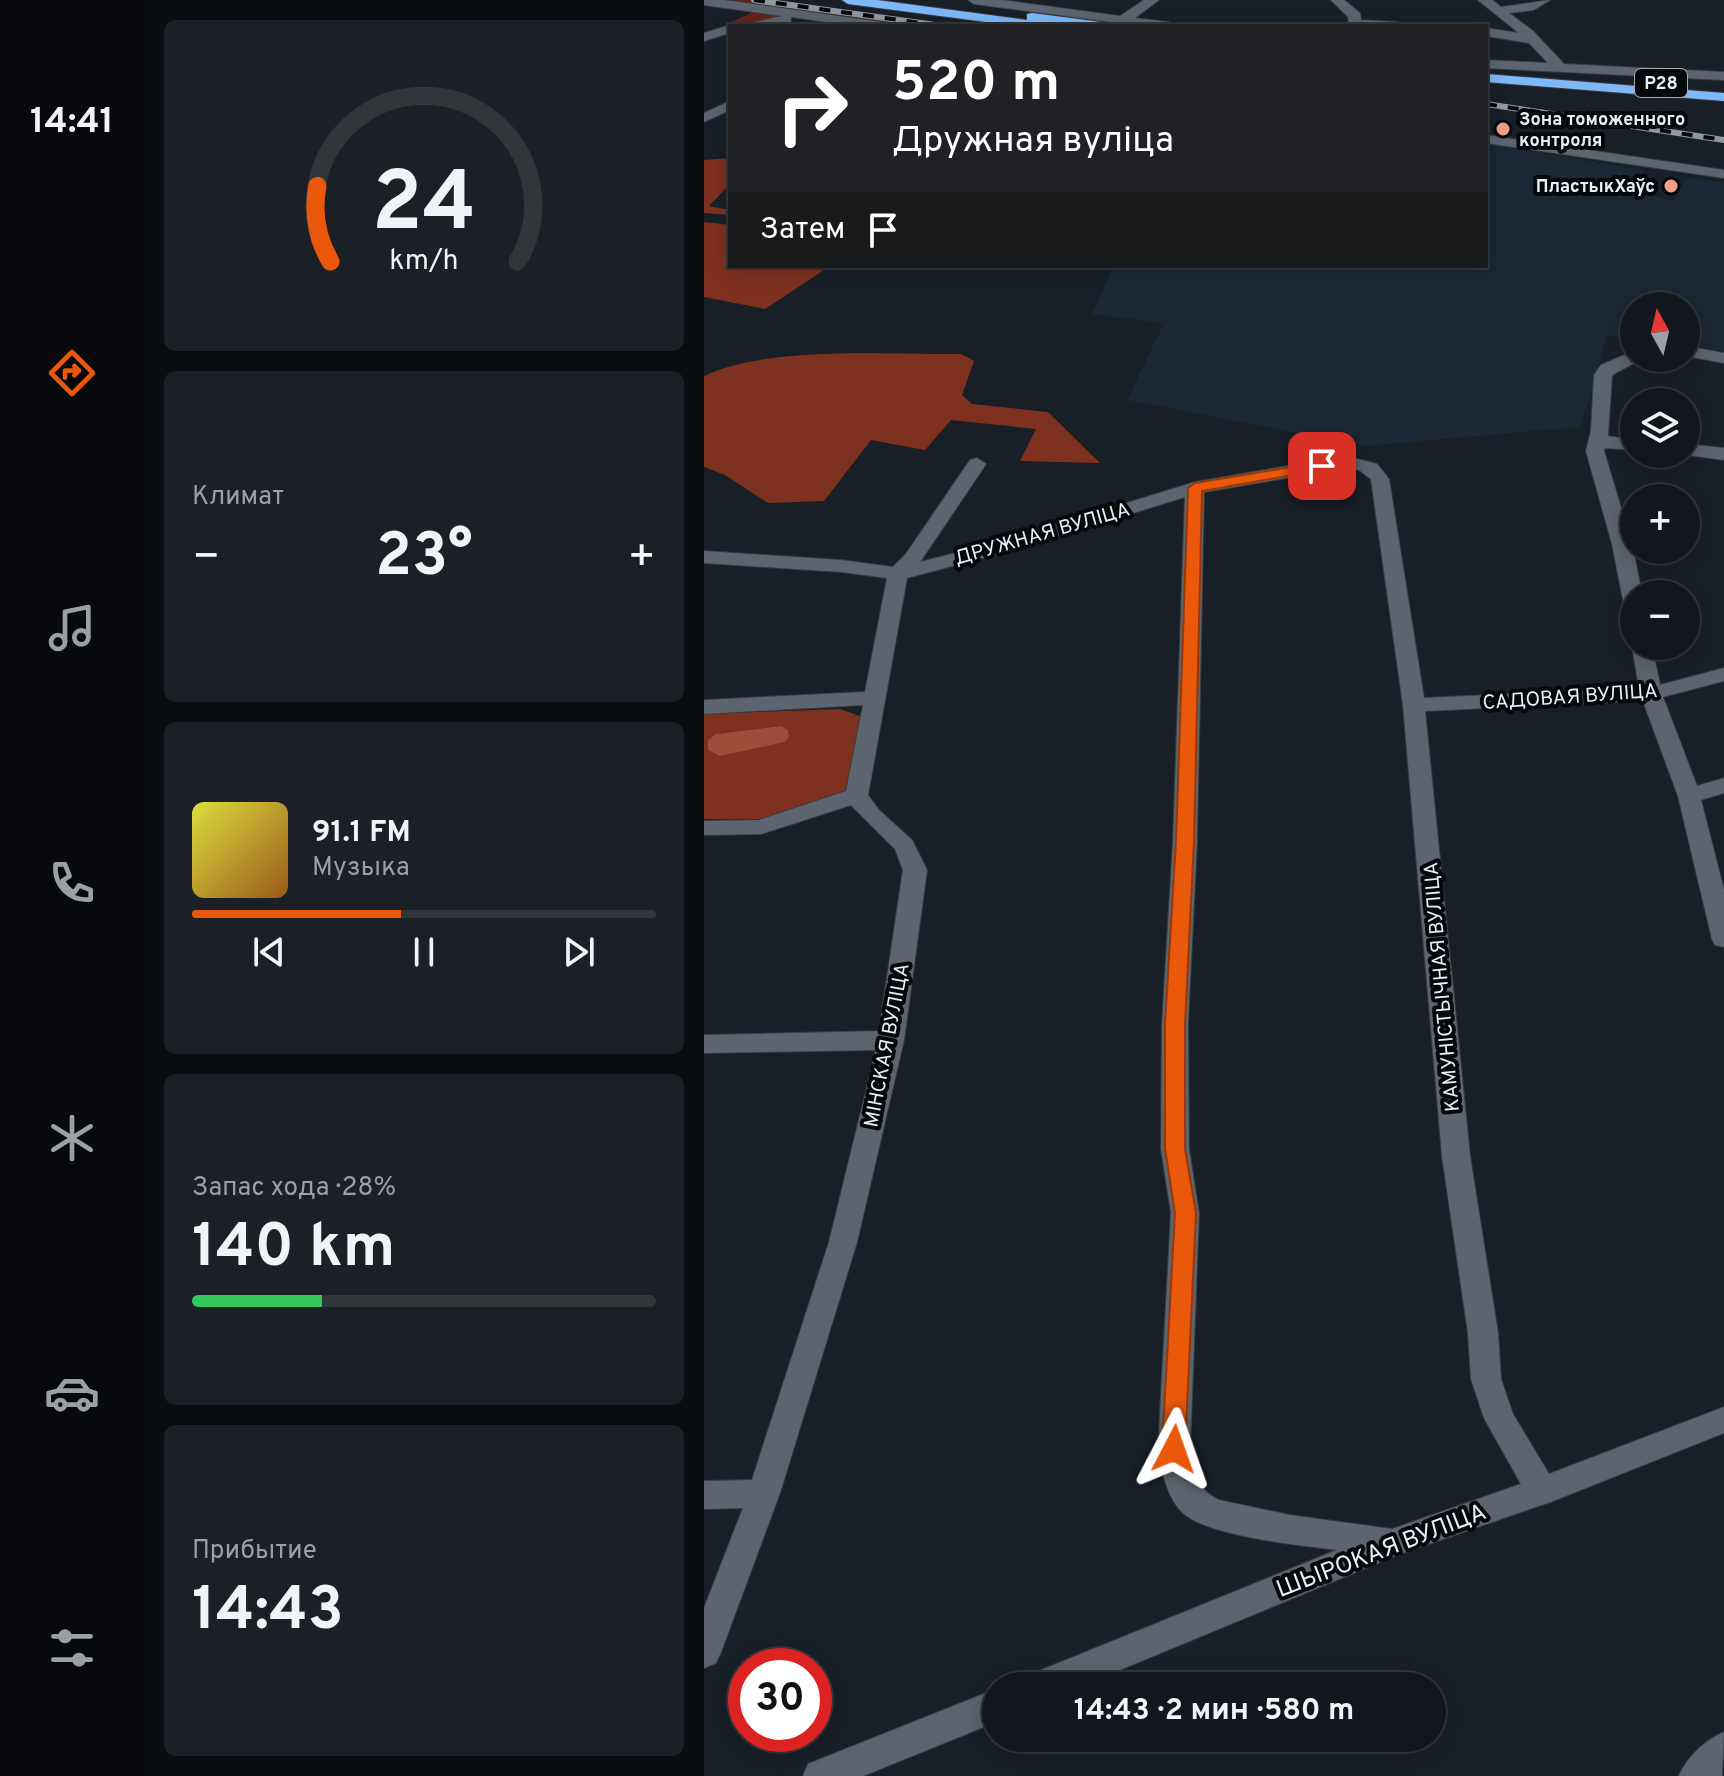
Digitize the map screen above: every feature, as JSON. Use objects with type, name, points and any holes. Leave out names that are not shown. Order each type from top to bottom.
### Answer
[{"type":"highway","points":[[848,0],[1031,24]]},
{"type":"highway","points":[[905,0],[1086,24]]},
{"type":"highway","name":"Р28","points":[[1488,71],[1724,88]]},
{"type":"highway","name":"Р28","points":[[1488,78],[1724,97]]},
{"type":"street","points":[[974,0],[1153,24]]},
{"type":"street","points":[[1122,20],[1153,0]]},
{"type":"street","points":[[1337,0],[1355,16],[1353,24]]},
{"type":"street","points":[[1484,0],[1533,40],[1561,69]]},
{"type":"street","points":[[1499,11],[1530,7],[1544,0]]},
{"type":"street","points":[[704,1],[868,24]]},
{"type":"street","points":[[754,24],[808,15]]},
{"type":"street","points":[[704,37],[728,30]]},
{"type":"street","points":[[1488,32],[1533,40]]},
{"type":"street","points":[[1488,64],[1724,76]]},
{"type":"street","points":[[704,118],[728,106]]},
{"type":"street","points":[[1488,139],[1724,174]]},
{"type":"street","points":[[1700,354],[1724,358]]},
{"type":"street","points":[[1620,363],[1607,369],[1603,375],[1595,451],[1629,580]]},
{"type":"street","points":[[1599,435],[1612,444],[1620,444]]},
{"type":"street","points":[[1700,451],[1724,454]]},
{"type":"street","name":"ДРУЖНАЯ ВУЛІЦА","points":[[704,557],[841,566],[898,574],[1010,545],[1195,488],[1346,462],[1365,464],[1376,471]]},
{"type":"street","points":[[704,828],[761,827],[857,795],[898,574],[913,558],[977,464]]},
{"type":"street","name":"КАМУНІСТЫЧНАЯ ВУЛІЦА","points":[[1376,471],[1414,705],[1456,1156],[1483,1333],[1486,1379],[1499,1418],[1542,1491]]},
{"type":"street","points":[[1195,488],[1185,841],[1175,1024],[1175,1149],[1185,1213],[1174,1449],[1181,1482],[1196,1505],[1224,1518],[1392,1543]]},
{"type":"street","points":[[1645,660],[1651,694],[1689,796],[1724,939]]},
{"type":"street","name":"САДОВАЯ ВУЛІЦА","points":[[1414,705],[1651,694],[1724,674]]},
{"type":"street","points":[[704,707],[874,698]]},
{"type":"street","points":[[1689,796],[1724,785]]},
{"type":"street","name":"МІНСКАЯ ВУЛІЦА","points":[[704,1652],[764,1493],[843,1242],[891,1040],[915,870],[906,844],[861,805],[857,795]]},
{"type":"street","points":[[704,1044],[891,1040]]},
{"type":"street","name":"ШЫРОКАЯ ВУЛІЦА","points":[[1075,1672],[1392,1543],[1542,1491],[1724,1420]]},
{"type":"street","points":[[704,1495],[764,1493]]},
{"type":"street","points":[[821,1776],[982,1711]]},
{"type":"street","points":[[1697,1776],[1724,1749]]},
{"type":"shaded area","points":[[704,0],[748,0],[918,24],[868,24],[808,15],[751,24],[729,23],[758,10]]},
{"type":"shaded area","points":[[1488,144],[1645,170],[1630,191],[1674,201],[1686,178],[1724,182],[1724,351],[1700,348],[1700,292],[1620,292],[1620,337],[1607,336],[1581,427],[1365,446],[1127,400],[1164,323],[1092,314],[1112,270],[1102,268],[1488,268]]},
{"type":"shaded area","points":[[728,158],[728,186],[709,206],[728,210],[728,215],[704,213],[704,160]]},
{"type":"shaded area","points":[[704,222],[728,225],[728,268],[827,268],[765,309],[704,297]]},
{"type":"shaded area","points":[[961,354],[974,361],[962,395],[972,404],[1048,412],[1100,463],[1020,461],[1036,429],[951,420],[925,450],[871,440],[824,501],[768,503],[725,475],[704,467],[704,376],[731,366],[794,356]]},
{"type":"shaded area","points":[[840,709],[865,718],[850,786],[841,793],[762,819],[704,819],[704,714]],"holes":[[[781,726],[785,742],[720,755],[716,734]]]},
{"type":"shaded area","points":[[781,726],[788,730],[789,737],[785,742],[720,756],[708,750],[708,740],[716,734]]},
{"type":"railway","points":[[754,0],[928,24]]},
{"type":"railway","points":[[1488,104],[1724,140]]},
{"type":"place","name":"Зона томоженного контроля","points":[[1503,129]]},
{"type":"place","name":"ПластыкХаўс","points":[[1671,186]]},
{"type":"route","points":[[1174,1449],[1185,1213],[1175,1149],[1175,1024],[1185,841],[1195,488],[1322,466]]}]
